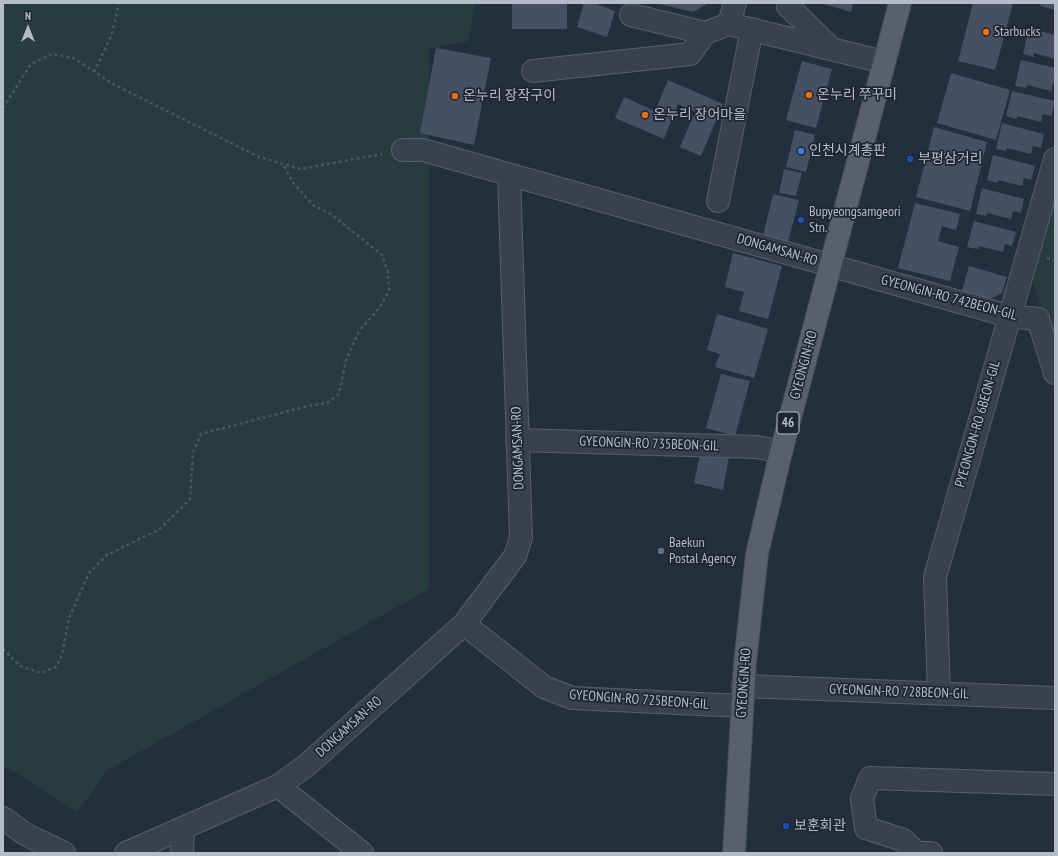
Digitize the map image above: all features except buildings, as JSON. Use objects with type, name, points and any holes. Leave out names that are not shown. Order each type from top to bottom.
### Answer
[{"type":"main road","name":"GYEONGIN-RO","points":[[734,853],[743,696],[757,554],[781,452],[900,3]]},
{"type":"lane","points":[[729,24],[735,3]]},
{"type":"lane","points":[[789,3],[788,6],[831,48]]},
{"type":"lane","points":[[631,15],[705,33]]},
{"type":"lane","points":[[533,71],[690,54],[705,33],[729,24],[884,62]]},
{"type":"lane","points":[[718,201],[752,29]]},
{"type":"lane","points":[[403,150],[423,150],[509,175]]},
{"type":"lane","name":"PYEONGON-RO 6BEON-GIL","points":[[939,693],[935,577],[1055,159]]},
{"type":"lane","name":"DONGAMSAN-RO","points":[[126,853],[278,786],[307,765],[464,624],[515,556],[521,538],[509,175],[831,265]]},
{"type":"lane","name":"GYEONGIN-RO 742BEON-GIL","points":[[831,265],[1009,316],[1038,319],[1055,373]]},
{"type":"lane","name":"GYEONGIN-RO 735BEON-GIL","points":[[517,440],[757,447],[781,452]]},
{"type":"lane","name":"GYEONGIN-RO 725BEON-GIL","points":[[464,624],[544,687],[572,698],[743,696]]},
{"type":"lane","name":"GYEONGIN-RO 728BEON-GIL","points":[[743,696],[939,693],[1055,698]]},
{"type":"lane","points":[[931,853],[917,853],[903,840],[866,828],[862,798],[870,778],[1055,784]]},
{"type":"lane","points":[[278,786],[358,851]]},
{"type":"lane","points":[[3,818],[24,844],[64,853]]},
{"type":"lane","points":[[182,853],[183,828]]},
{"type":"path","points":[[94,72],[112,34],[119,3]]},
{"type":"path","points":[[3,108],[31,64],[52,54],[74,58],[113,84],[259,157],[301,169],[403,150]]},
{"type":"path","points":[[3,648],[20,666],[41,673],[56,667],[62,654],[69,618],[89,573],[107,555],[160,529],[190,499],[193,453],[201,434],[308,406],[327,403],[339,394],[346,360],[359,331],[380,307],[389,291],[388,272],[382,255],[331,214],[314,206],[294,184],[282,163]]},
{"type":"green space","points":[[3,3],[475,3],[468,41],[429,49],[429,589],[108,770],[77,812],[3,765]]},
{"type":"green space","points":[[1055,169],[1055,354],[1030,272]]},
{"type":"place","name":"Starbucks","points":[[986,32]]},
{"type":"place","name":"온누리 쭈꾸미","points":[[809,95]]},
{"type":"place","name":"온누리 장작구이","points":[[455,96]]},
{"type":"place","name":"온누리 장어마을","points":[[645,115]]},
{"type":"place","name":"인천시계총판","points":[[801,151]]},
{"type":"place","name":"부평삼거리","points":[[910,159]]},
{"type":"place","name":"Bupyeongsamgeori Stn.","points":[[801,220]]},
{"type":"place","name":"Baekun Postal Agency","points":[[661,551]]},
{"type":"place","name":"보훈회관","points":[[786,826]]}]
